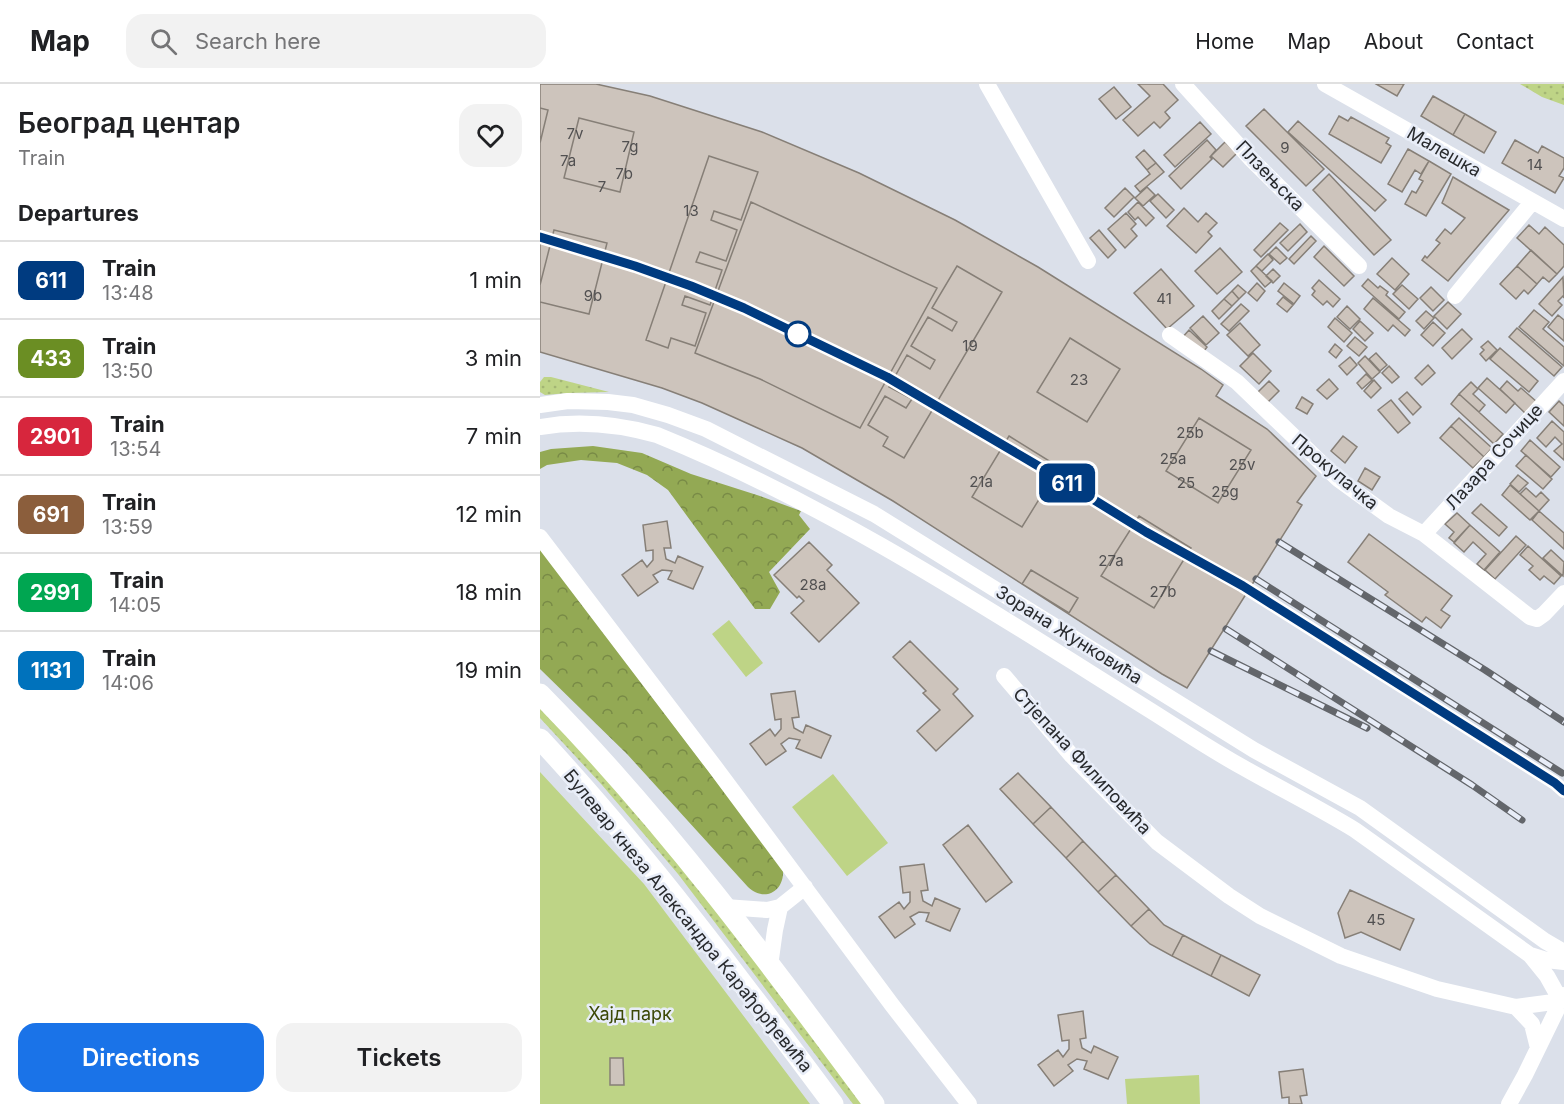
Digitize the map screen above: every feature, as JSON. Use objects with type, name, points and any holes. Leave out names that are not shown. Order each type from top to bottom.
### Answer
[{"type":"main road","name":"Булевар кнеза Александра Карађорђевића","points":[[540,694],[601,758],[682,852],[874,1104]]},
{"type":"main road","name":"Булевар кнеза Александра Карађорђевића","points":[[540,739],[575,777],[654,872],[833,1104]]},
{"type":"street","points":[[987,84],[1088,261]]},
{"type":"street","name":"Плзењска","points":[[1183,84],[1250,158],[1359,266]]},
{"type":"street","name":"Малешка","points":[[1325,84],[1564,219]]},
{"type":"street","points":[[1455,296],[1532,202]]},
{"type":"street","name":"Прокупачка","points":[[1170,335],[1237,382],[1338,479],[1389,516],[1424,534],[1530,617],[1537,618],[1544,614],[1564,593]]},
{"type":"street","name":"Лазара Сочице","points":[[1424,534],[1564,381]]},
{"type":"street","name":"Зорана Жунковића","points":[[540,405],[568,401],[608,402],[633,405],[669,415],[716,434],[874,514],[1254,750],[1360,808],[1545,941],[1564,952]]},
{"type":"street","name":"Зорана Жунковића","points":[[540,427],[571,423],[638,429],[657,435],[772,486],[839,520],[962,591],[1241,767],[1336,818],[1530,955],[1563,998]]},
{"type":"street","points":[[540,537],[969,1104]]},
{"type":"street","name":"Стјепана Филиповића","points":[[1004,676],[1052,735],[1157,842],[1229,896],[1288,931],[1364,965],[1437,989],[1516,1007],[1563,998]]},
{"type":"street","points":[[725,907],[754,911],[780,907],[805,887]]},
{"type":"street","points":[[770,966],[780,907]]},
{"type":"street","name":"Зорана Жунковића","points":[[1530,955],[1564,962]]},
{"type":"street","points":[[1509,1104],[1563,998]]},
{"type":"street","points":[[1516,1007],[1532,1024],[1538,1048]]},
{"type":"green space","points":[[1520,84],[1564,84],[1564,105],[1542,97]]},
{"type":"green space","points":[[544,377],[609,392],[545,395],[540,392],[540,382]]},
{"type":"green space","points":[[593,446],[642,453],[691,474],[801,511],[799,515],[810,529],[769,572],[780,592],[770,609],[755,609],[668,490],[647,475],[617,463],[581,460],[547,465],[540,469],[540,452]]},
{"type":"green space","points":[[540,549],[783,869],[781,883],[773,892],[761,894],[748,887],[627,754],[540,669]]},
{"type":"green space","points":[[729,620],[763,663],[746,677],[712,634]]},
{"type":"green space","points":[[540,705],[650,825],[866,1104],[853,1104],[678,874],[602,785],[540,718]]},
{"type":"green space","name":"Хајд парк","points":[[540,772],[644,884],[810,1104],[540,1104]]},
{"type":"green space","points":[[833,774],[888,843],[847,876],[792,807]]},
{"type":"green space","points":[[1199,1075],[1200,1104],[1127,1104],[1125,1079]]},
{"type":"building","points":[[540,84],[596,84],[650,96],[762,132],[859,173],[955,220],[1038,267],[1223,385],[1216,396],[1267,429],[1316,476],[1297,502],[1302,505],[1187,688],[893,501],[802,448],[702,403],[662,388],[540,352]]},
{"type":"building","points":[[1138,84],[1163,84],[1178,100],[1165,112],[1170,118],[1160,128],[1154,122],[1138,136],[1123,120],[1150,96]]},
{"type":"building","points":[[1376,84],[1404,84],[1397,96]]},
{"type":"building","points":[[1114,87],[1131,107],[1116,119],[1099,99]]},
{"type":"building","points":[[1433,96],[1465,114],[1453,135],[1421,116]]},
{"type":"building","points":[[540,108],[548,110],[540,143]]},
{"type":"building","points":[[1264,109],[1324,169],[1306,186],[1246,126]]},
{"type":"building","points":[[1465,114],[1496,132],[1484,153],[1453,135]]},
{"type":"building","points":[[1339,116],[1348,121],[1351,117],[1389,138],[1386,143],[1391,146],[1381,163],[1329,134]]},
{"type":"building","points":[[579,118],[634,132],[620,192],[564,178]]},
{"type":"building","points":[[1298,121],[1386,200],[1375,211],[1288,132]]},
{"type":"building","points":[[1200,122],[1211,134],[1175,167],[1164,155]]},
{"type":"building","points":[[1207,140],[1216,150],[1210,157],[1212,159],[1181,189],[1169,176]]},
{"type":"building","points":[[1515,140],[1538,153],[1542,146],[1564,158],[1564,168],[1559,176],[1564,178],[1555,193],[1502,163]]},
{"type":"building","points":[[1225,142],[1237,153],[1223,167],[1211,156]]},
{"type":"building","points":[[1408,149],[1429,161],[1421,174],[1415,170],[1402,192],[1388,184]]},
{"type":"building","points":[[1144,150],[1156,163],[1147,170],[1136,157]]},
{"type":"building","points":[[709,156],[758,172],[741,220],[714,211],[711,220],[737,230],[726,261],[700,252],[696,262],[722,270],[710,305],[685,296],[682,305],[706,313],[695,346],[671,338],[668,348],[646,340]]},
{"type":"building","points":[[1429,161],[1451,174],[1426,216],[1405,204],[1412,191],[1416,193],[1423,181],[1419,179]]},
{"type":"building","points":[[1156,163],[1164,172],[1140,192],[1135,186],[1150,174],[1147,170]]},
{"type":"building","points":[[1329,174],[1391,240],[1374,255],[1313,190]]},
{"type":"building","points":[[1453,177],[1509,210],[1448,281],[1422,260],[1425,256],[1427,258],[1440,243],[1436,240],[1445,229],[1451,234],[1465,218],[1442,203]]},
{"type":"building","points":[[1147,187],[1155,195],[1143,206],[1135,198]]},
{"type":"building","points":[[1125,188],[1134,197],[1114,217],[1105,208]]},
{"type":"building","points":[[1158,194],[1174,210],[1166,218],[1150,201]]},
{"type":"building","points":[[751,202],[937,288],[860,428],[760,379],[695,353]]},
{"type":"building","points":[[1138,202],[1154,218],[1146,226],[1138,217],[1135,220],[1128,212]]},
{"type":"building","points":[[1184,208],[1198,222],[1206,213],[1217,223],[1208,232],[1212,236],[1196,253],[1167,226]]},
{"type":"building","points":[[1126,213],[1136,224],[1131,229],[1137,236],[1125,248],[1108,229]]},
{"type":"building","points":[[1280,223],[1288,230],[1261,257],[1254,250]]},
{"type":"building","points":[[1300,224],[1307,232],[1288,251],[1280,243]]},
{"type":"building","points":[[1529,225],[1539,234],[1545,227],[1564,245],[1564,266],[1557,274],[1517,238]]},
{"type":"building","points":[[554,230],[607,243],[589,314],[540,302],[540,285]]},
{"type":"building","points":[[1099,230],[1116,250],[1108,258],[1090,238]]},
{"type":"building","points":[[1311,236],[1316,241],[1294,264],[1289,259]]},
{"type":"building","points":[[1324,246],[1354,276],[1344,286],[1314,257]]},
{"type":"building","points":[[1276,247],[1287,258],[1280,264],[1269,254]]},
{"type":"building","points":[[1220,248],[1242,272],[1217,294],[1195,271]]},
{"type":"building","points":[[1531,250],[1557,274],[1549,282],[1543,277],[1537,284],[1517,266]]},
{"type":"building","points":[[1268,254],[1273,260],[1262,271],[1256,266]]},
{"type":"building","points":[[1392,258],[1409,274],[1395,290],[1377,274]]},
{"type":"building","points":[[957,266],[1002,292],[904,458],[883,446],[888,437],[868,425],[885,396],[906,408],[912,399],[889,387],[907,355],[930,369],[935,360],[911,346],[928,317],[952,331],[957,322],[932,308]]},
{"type":"building","points":[[1256,266],[1272,281],[1265,287],[1251,271]]},
{"type":"building","points":[[1517,266],[1537,284],[1528,294],[1524,290],[1516,299],[1500,284]]},
{"type":"building","points":[[1161,269],[1194,306],[1167,329],[1134,293]]},
{"type":"building","points":[[1273,269],[1280,276],[1273,283],[1266,276]]},
{"type":"building","points":[[1563,277],[1564,298],[1563,296],[1558,301],[1562,305],[1552,316],[1539,304]]},
{"type":"building","points":[[1368,279],[1378,288],[1380,286],[1388,292],[1386,295],[1405,312],[1399,319],[1362,286]]},
{"type":"building","points":[[1319,280],[1340,299],[1333,307],[1327,301],[1323,305],[1312,295],[1315,291],[1312,288]]},
{"type":"building","points":[[1257,283],[1265,291],[1257,301],[1248,293]]},
{"type":"building","points":[[1284,283],[1300,296],[1294,304],[1278,291]]},
{"type":"building","points":[[1238,285],[1246,292],[1239,299],[1232,291]]},
{"type":"building","points":[[1402,285],[1418,299],[1409,309],[1393,294]]},
{"type":"building","points":[[1431,287],[1444,300],[1433,311],[1420,298]]},
{"type":"building","points":[[1232,291],[1239,299],[1232,306],[1224,299]]},
{"type":"building","points":[[1283,297],[1293,305],[1287,312],[1277,304]]},
{"type":"building","points":[[1373,298],[1410,330],[1405,336],[1393,325],[1388,331],[1364,309]]},
{"type":"building","points":[[1224,299],[1232,306],[1219,319],[1212,311]]},
{"type":"building","points":[[1448,302],[1461,314],[1447,329],[1434,316]]},
{"type":"building","points":[[1241,304],[1249,311],[1229,331],[1221,324]]},
{"type":"building","points":[[1347,306],[1360,319],[1350,329],[1337,317]]},
{"type":"building","points":[[1534,310],[1549,322],[1543,329],[1564,347],[1564,366],[1519,327]]},
{"type":"building","points":[[1426,311],[1434,318],[1424,329],[1416,321]]},
{"type":"building","points":[[1558,315],[1564,320],[1564,341],[1548,327]]},
{"type":"building","points":[[1203,316],[1219,333],[1206,345],[1190,328]]},
{"type":"building","points":[[1335,318],[1352,333],[1344,342],[1328,327]]},
{"type":"building","points":[[1360,321],[1373,333],[1365,341],[1353,329]]},
{"type":"building","points":[[1433,322],[1445,333],[1433,346],[1421,335]]},
{"type":"building","points":[[1240,323],[1260,345],[1248,356],[1227,335]]},
{"type":"building","points":[[1517,328],[1562,367],[1554,376],[1509,337]]},
{"type":"building","points":[[1462,329],[1472,339],[1452,359],[1442,348]]},
{"type":"building","points":[[1189,330],[1207,347],[1201,355],[1181,339]]},
{"type":"building","points":[[1355,337],[1367,347],[1359,356],[1347,346]]},
{"type":"building","points":[[1070,338],[1120,369],[1087,422],[1037,392]]},
{"type":"building","points":[[1488,341],[1497,350],[1486,361],[1480,354],[1484,350],[1481,347]]},
{"type":"building","points":[[1335,344],[1342,350],[1336,358],[1329,352]]},
{"type":"building","points":[[1500,348],[1538,381],[1529,392],[1490,359]]},
{"type":"building","points":[[1253,353],[1271,371],[1259,384],[1240,366]]},
{"type":"building","points":[[1376,353],[1387,365],[1380,371],[1369,359]]},
{"type":"building","points":[[1365,356],[1380,372],[1372,379],[1358,363]]},
{"type":"building","points":[[1350,357],[1357,365],[1347,375],[1339,366]]},
{"type":"building","points":[[1428,365],[1435,373],[1422,385],[1415,378]]},
{"type":"building","points":[[1389,366],[1399,377],[1392,383],[1382,373]]},
{"type":"building","points":[[1366,374],[1372,380],[1362,389],[1357,383]]},
{"type":"building","points":[[1487,378],[1515,403],[1506,413],[1478,388]]},
{"type":"building","points":[[1329,379],[1338,389],[1327,399],[1317,390]]},
{"type":"building","points":[[1374,380],[1381,388],[1371,398],[1364,391]]},
{"type":"building","points":[[1269,381],[1279,391],[1268,402],[1258,392]]},
{"type":"building","points":[[1507,381],[1518,391],[1521,388],[1537,402],[1526,414],[1500,389]]},
{"type":"building","points":[[1471,382],[1478,389],[1473,394],[1485,405],[1479,412],[1459,394]]},
{"type":"building","points":[[1407,392],[1421,407],[1413,415],[1399,399]]},
{"type":"building","points":[[1459,394],[1503,434],[1494,444],[1451,404]]},
{"type":"building","points":[[1302,397],[1313,404],[1307,414],[1296,408]]},
{"type":"building","points":[[1391,400],[1410,423],[1398,433],[1378,410]]},
{"type":"building","points":[[1559,401],[1564,406],[1564,426],[1549,412]]},
{"type":"building","points":[[1199,418],[1251,450],[1218,503],[1166,471]]},
{"type":"building","points":[[1459,418],[1492,448],[1484,457],[1451,426]]},
{"type":"building","points":[[1552,421],[1564,432],[1564,460],[1554,451],[1562,444],[1555,437],[1546,447],[1537,438]]},
{"type":"building","points":[[1451,426],[1484,457],[1473,468],[1440,438]]},
{"type":"building","points":[[1009,436],[1059,467],[1022,527],[972,497]]},
{"type":"building","points":[[1343,436],[1357,447],[1345,463],[1331,451]]},
{"type":"building","points":[[1530,440],[1560,467],[1551,477],[1521,451]]},
{"type":"building","points":[[1526,455],[1552,479],[1543,489],[1516,466]]},
{"type":"building","points":[[1365,468],[1380,477],[1372,490],[1358,481]]},
{"type":"building","points":[[1518,475],[1528,483],[1519,492],[1510,484]]},
{"type":"building","points":[[1510,485],[1539,511],[1530,520],[1502,495]]},
{"type":"building","points":[[1526,488],[1536,497],[1541,492],[1549,500],[1539,511],[1520,494]]},
{"type":"building","points":[[1481,504],[1507,527],[1499,536],[1472,513]]},
{"type":"building","points":[[1539,511],[1564,533],[1564,549],[1532,520]]},
{"type":"building","points":[[1457,513],[1470,525],[1454,542],[1449,538],[1454,532],[1445,524]]},
{"type":"building","points":[[1139,516],[1191,548],[1154,608],[1101,576]]},
{"type":"building","points":[[667,521],[671,548],[664,548],[666,559],[675,563],[678,556],[703,567],[693,589],[668,579],[672,571],[662,570],[653,575],[658,582],[638,596],[622,575],[642,560],[647,567],[653,560],[653,550],[646,551],[643,525]]},
{"type":"building","points":[[1470,525],[1500,552],[1484,570],[1477,564],[1486,554],[1473,542],[1464,552],[1454,543]]},
{"type":"building","points":[[1369,534],[1452,596],[1441,610],[1450,616],[1441,628],[1426,617],[1422,622],[1385,595],[1388,592],[1348,562]]},
{"type":"building","points":[[1516,536],[1526,545],[1495,579],[1485,570]]},
{"type":"building","points":[[809,542],[832,565],[827,570],[859,603],[819,642],[791,613],[804,601],[799,596],[797,598],[774,575]]},
{"type":"building","points":[[1528,546],[1561,576],[1554,584],[1544,576],[1540,580],[1529,570],[1533,566],[1520,555]]},
{"type":"building","points":[[1551,550],[1564,562],[1563,576],[1543,558]]},
{"type":"building","points":[[1031,570],[1078,598],[1069,613],[1022,584]]},
{"type":"building","points":[[910,641],[958,689],[953,694],[973,716],[936,751],[917,731],[940,710],[923,693],[926,691],[893,657]]},
{"type":"building","points":[[795,691],[799,717],[792,718],[794,728],[803,733],[806,725],[831,736],[821,758],[796,748],[800,740],[789,738],[781,744],[786,751],[766,765],[750,744],[770,729],[775,736],[781,729],[781,719],[775,720],[771,694]]},
{"type":"building","points":[[1018,773],[1051,807],[1033,824],[1000,789]]},
{"type":"building","points":[[1051,807],[1083,841],[1066,858],[1033,824]]},
{"type":"building","points":[[968,825],[1012,882],[986,902],[943,845]]},
{"type":"building","points":[[1083,841],[1116,875],[1098,892],[1066,858]]},
{"type":"building","points":[[924,864],[928,890],[921,891],[923,901],[932,906],[935,898],[960,909],[950,931],[926,921],[929,913],[919,912],[910,917],[915,924],[895,938],[879,917],[899,902],[904,909],[910,902],[910,892],[903,893],[900,867]]},
{"type":"building","points":[[1116,875],[1149,909],[1131,926],[1098,892]]},
{"type":"building","points":[[1350,890],[1414,919],[1400,950],[1361,932],[1345,938],[1338,913]]},
{"type":"building","points":[[1149,909],[1164,925],[1183,935],[1172,956],[1150,944],[1131,926]]},
{"type":"building","points":[[1183,935],[1221,955],[1211,976],[1172,956]]},
{"type":"building","points":[[1221,955],[1260,975],[1249,996],[1211,976]]},
{"type":"building","points":[[1083,1011],[1086,1038],[1080,1039],[1082,1048],[1091,1053],[1094,1046],[1118,1057],[1108,1079],[1084,1069],[1087,1061],[1077,1059],[1068,1065],[1073,1071],[1054,1086],[1038,1065],[1058,1050],[1063,1057],[1069,1049],[1069,1040],[1062,1041],[1058,1015]]},
{"type":"building","points":[[610,1058],[623,1058],[624,1085],[610,1085]]},
{"type":"building","points":[[1303,1069],[1307,1095],[1300,1096],[1302,1104],[1289,1104],[1289,1097],[1282,1098],[1279,1072]]},
{"type":"railway","points":[[1279,542],[1564,722]]},
{"type":"railway","points":[[1256,579],[1562,773]]},
{"type":"railway","points":[[1249,590],[1555,783]]},
{"type":"railway","points":[[1226,629],[1472,785],[1522,820]]},
{"type":"railway","points":[[1211,651],[1367,728]]},
{"type":"train","name":"611","points":[[540,237],[691,286],[744,308],[887,377],[1146,532],[1243,586],[1555,783],[1564,791]]}]
